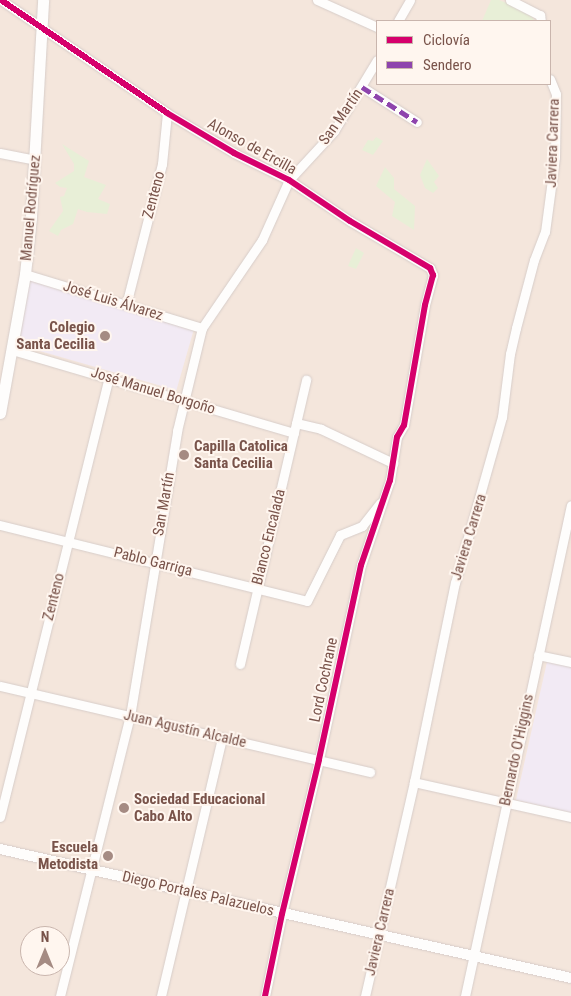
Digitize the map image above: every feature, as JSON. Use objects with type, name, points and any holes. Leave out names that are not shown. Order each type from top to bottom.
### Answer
[{"type":"main road","name":"Manuel Rodríguez","points":[[0,413],[8,355],[25,274],[35,160],[43,0]]},
{"type":"street","name":"Alonso de Ercilla","points":[[1,0],[167,113],[234,153],[289,180],[350,221],[430,268],[433,275],[425,305],[413,372]]},
{"type":"street","points":[[317,0],[376,26]]},
{"type":"street","points":[[399,20],[410,0]]},
{"type":"street","points":[[510,0],[541,18]]},
{"type":"street","name":"San Martín","points":[[60,996],[130,716],[154,563],[183,400],[202,328],[262,240],[289,180],[328,139],[376,62]]},
{"type":"street","name":"Javiera Carrera","points":[[366,996],[414,782],[455,583],[486,482],[502,417],[510,354],[516,328],[534,260],[545,232],[556,157],[556,94],[551,82]]},
{"type":"street","points":[[362,87],[417,122]]},
{"type":"street","name":"Zenteno","points":[[126,305],[162,164],[167,113]]},
{"type":"street","points":[[0,153],[35,160]]},
{"type":"street","name":"José Luis Álvarez","points":[[25,274],[202,328]]},
{"type":"street","name":"José Manuel Borgoño","points":[[8,355],[109,378],[294,433]]},
{"type":"street","name":"Lord Cochrane","points":[[265,996],[282,914],[320,760],[361,565],[384,498],[393,463],[397,437],[404,425],[413,372]]},
{"type":"street","name":"Zenteno","points":[[0,817],[109,378]]},
{"type":"street","name":"Blanco Encalada","points":[[240,664],[256,587],[306,380]]},
{"type":"street","points":[[296,423],[321,429],[393,463]]},
{"type":"street","name":"Pablo Garriga","points":[[0,525],[307,600],[340,535],[362,526],[384,498]]},
{"type":"street","name":"Bernardo O'Higgins","points":[[466,996],[571,505]]},
{"type":"street","points":[[538,655],[571,662]]},
{"type":"street","name":"Juan Agustín Alcalde","points":[[0,686],[370,772]]},
{"type":"street","points":[[161,996],[222,737]]},
{"type":"street","points":[[414,782],[571,817]]},
{"type":"street","name":"Diego Portales Palazuelos","points":[[0,849],[474,958],[571,978]]},
{"type":"shaded area","points":[[0,0],[571,0],[571,996],[0,996]]},
{"type":"shaded area","name":"Colegio Santa Cecilia","points":[[28,280],[194,328],[176,390],[10,342]]},
{"type":"shaded area","points":[[547,662],[571,666],[571,813],[516,800]]},
{"type":"green space","points":[[491,0],[499,0],[528,12],[534,20],[482,20]]},
{"type":"green space","points":[[376,137],[383,141],[373,155],[362,150],[368,140],[373,141]]},
{"type":"green space","points":[[62,144],[89,161],[84,177],[106,185],[98,199],[110,204],[107,214],[78,209],[73,224],[61,230],[58,236],[49,231],[63,211],[60,197],[64,196],[67,188],[60,187],[55,183],[74,171],[74,164]]},
{"type":"green space","points":[[427,159],[439,176],[434,182],[438,188],[433,193],[425,188],[420,175]]},
{"type":"green space","points":[[385,167],[394,178],[394,189],[415,206],[414,230],[392,216],[395,202],[376,186]]},
{"type":"green space","points":[[356,248],[364,253],[356,269],[348,266]]},
{"type":"marked path","points":[[362,87],[417,122]]},
{"type":"cycle path","points":[[1,0],[167,113],[234,153],[289,180],[350,221],[430,268],[433,275],[425,305],[404,425],[397,437],[390,480],[361,565],[265,996]]},
{"type":"place","name":"Colegio Santa Cecilia","points":[[105,336]]},
{"type":"place","name":"Capilla Catolica Santa Cecilia","points":[[184,455]]},
{"type":"place","name":"Sociedad Educacional Cabo Alto","points":[[124,808]]},
{"type":"place","name":"Escuela Metodista","points":[[108,856]]}]
